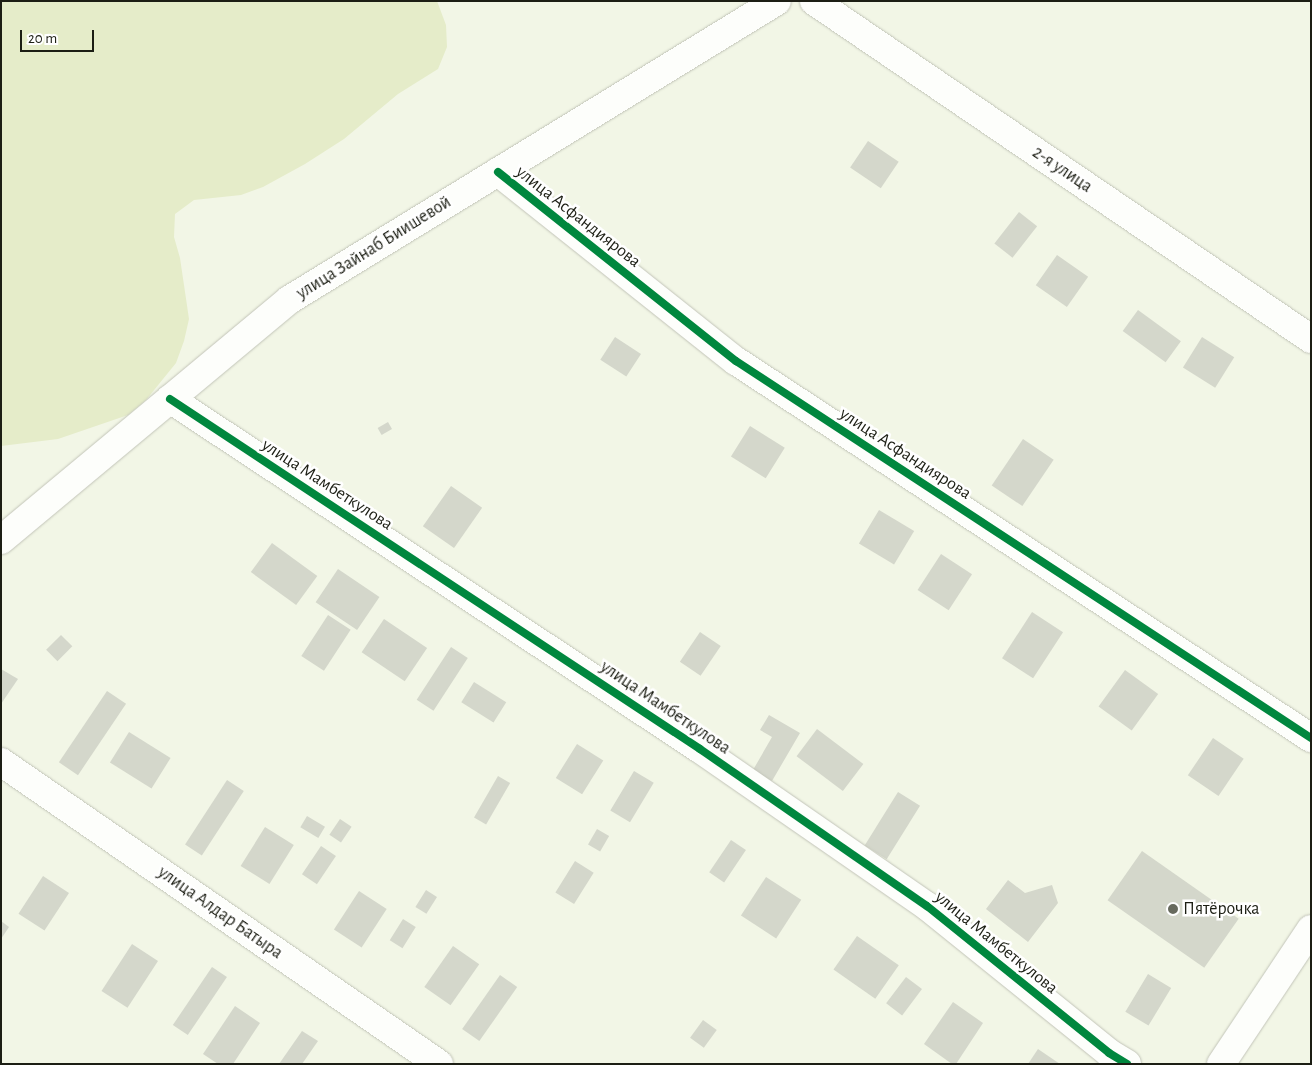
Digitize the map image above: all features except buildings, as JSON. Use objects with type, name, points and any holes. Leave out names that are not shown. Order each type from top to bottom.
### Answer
[{"type":"street","name":"улица Зайнаб Биишевой","points":[[1,540],[289,300],[777,1]]},
{"type":"street","name":"2-я улица","points":[[814,1],[1311,339]]},
{"type":"street","name":"улица Асфандиярова","points":[[498,172],[736,361],[1311,738]]},
{"type":"street","name":"улица Мамбеткулова","points":[[170,399],[700,748],[927,906],[1109,1052],[1127,1064]]},
{"type":"street","name":"улица Алдар Батыра","points":[[1,762],[440,1064]]},
{"type":"street","points":[[1221,1064],[1311,929]]},
{"type":"green space","points":[[1,1],[437,1],[446,25],[447,47],[438,69],[398,94],[344,139],[305,164],[263,187],[241,195],[194,200],[175,214],[174,237],[180,258],[189,319],[176,363],[146,400],[128,415],[58,439],[1,446]]},
{"type":"cycle path","points":[[498,172],[736,361],[1311,738]]},
{"type":"cycle path","points":[[170,399],[700,749],[927,906],[1109,1053],[1127,1064]]},
{"type":"place","name":"Пятёрочка","points":[[1173,909]]}]
